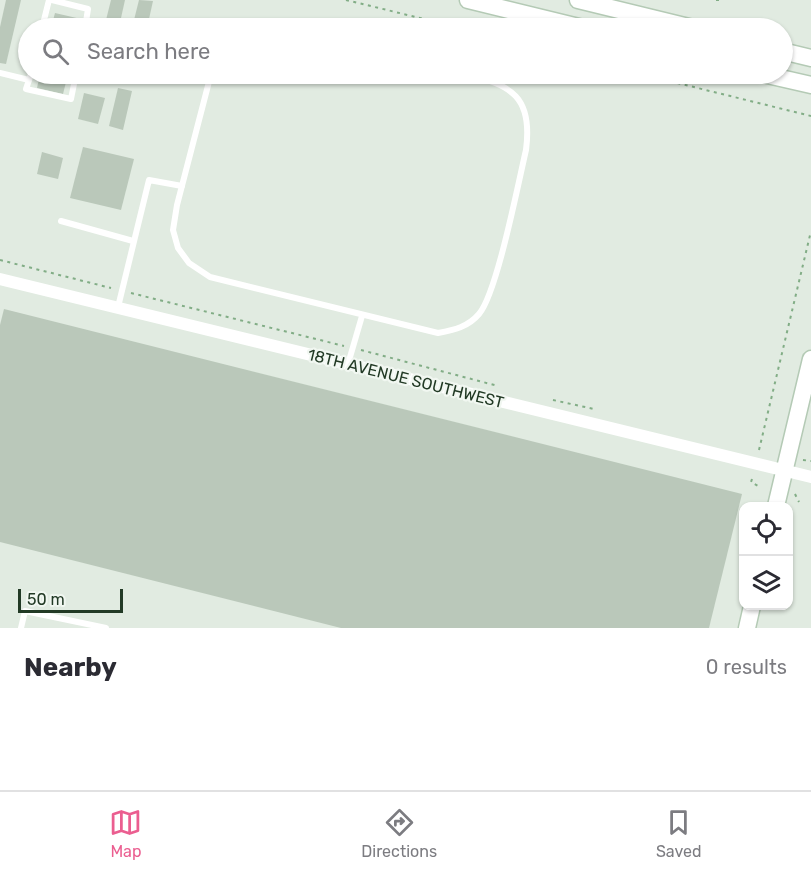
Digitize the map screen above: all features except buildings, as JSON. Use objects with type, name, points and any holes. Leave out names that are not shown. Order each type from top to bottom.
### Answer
[{"type":"main road","points":[[468,0],[542,18]]},
{"type":"main road","points":[[578,0],[652,18]]},
{"type":"main road","points":[[793,54],[811,58]]},
{"type":"main road","points":[[793,82],[811,86]]},
{"type":"main road","points":[[777,502],[811,359]]},
{"type":"main road","points":[[747,628],[751,610]]},
{"type":"street","name":"18TH AVENUE SOUTHWEST","points":[[0,279],[811,477]]},
{"type":"lane","points":[[45,18],[51,0],[88,9],[86,18]]},
{"type":"lane","points":[[0,73],[18,75]]},
{"type":"lane","points":[[28,84],[26,89],[70,99],[74,84]]},
{"type":"lane","points":[[208,84],[173,230],[178,248],[198,271],[210,277],[438,333],[455,330],[470,323],[489,300],[526,150],[529,129],[519,100],[502,84]]},
{"type":"lane","points":[[118,308],[149,180],[182,186]]},
{"type":"lane","points":[[60,221],[134,241]]},
{"type":"lane","points":[[348,364],[362,316]]},
{"type":"lane","points":[[21,628],[25,611],[106,628]]},
{"type":"path","points":[[346,0],[420,18]]},
{"type":"path","points":[[716,0],[722,0]]},
{"type":"path","points":[[681,84],[811,116]]},
{"type":"path","points":[[751,450],[759,450],[811,231]]},
{"type":"path","points":[[0,260],[506,388]]},
{"type":"path","points":[[550,399],[602,411]]},
{"type":"path","points":[[804,460],[811,461]]},
{"type":"path","points":[[752,479],[751,483],[760,487]]},
{"type":"path","points":[[795,494],[799,502]]}]
